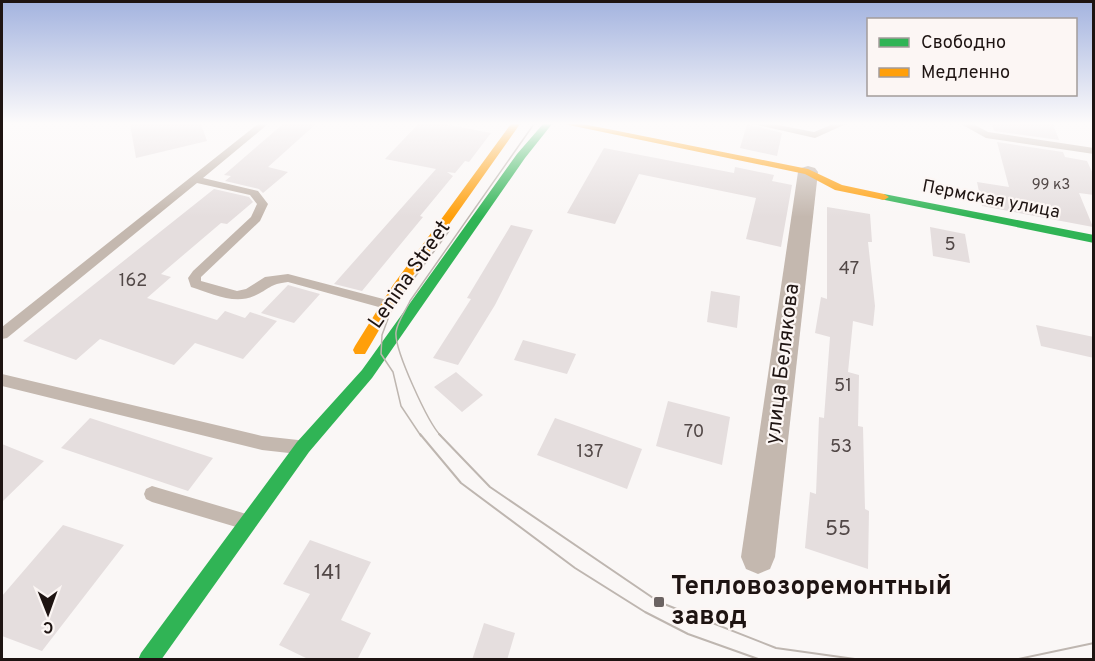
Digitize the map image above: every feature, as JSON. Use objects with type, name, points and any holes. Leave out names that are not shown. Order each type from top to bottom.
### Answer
[{"type":"street","name":"Lenina Street","points":[[350,366],[386,304],[494,155]]},
{"type":"street","name":"Lenina Street","points":[[303,447],[367,375],[521,155]]},
{"type":"street","name":"Пермская улица","points":[[722,155],[808,172],[839,188],[1094,239]]},
{"type":"street","name":"улица Белякова","points":[[758,557],[808,172]]},
{"type":"street","name":"Lenina Street","points":[[148,660],[303,447],[339,386]]},
{"type":"lane","points":[[2,334],[225,155]]},
{"type":"lane","points":[[195,179],[254,193],[263,204],[256,219],[197,273],[194,278],[195,284],[237,296],[250,293],[269,280],[288,278],[386,304]]},
{"type":"lane","points":[[2,380],[262,443],[303,447]]},
{"type":"lane","points":[[152,494],[248,523]]},
{"type":"building","points":[[247,155],[282,155],[268,167],[288,172],[263,193],[259,189],[225,181],[231,176],[224,175]]},
{"type":"building","points":[[389,155],[474,155],[469,162],[465,161],[455,173],[447,172],[453,176],[420,216],[423,217],[362,291],[334,284],[436,169],[385,159]]},
{"type":"building","points":[[600,155],[640,155],[734,173],[735,167],[774,175],[772,181],[792,185],[781,247],[746,239],[756,198],[639,174],[615,224],[567,213]]},
{"type":"building","points":[[1000,155],[1064,155],[1065,157],[1087,161],[1094,176],[1094,195],[1079,193],[1093,227],[982,206],[977,182],[1009,187]]},
{"type":"building","points":[[214,189],[249,197],[253,202],[227,224],[221,223],[161,274],[171,277],[147,298],[217,320],[225,311],[245,318],[250,312],[277,321],[243,359],[195,343],[174,365],[100,339],[76,360],[23,341]]},
{"type":"building","points":[[827,207],[870,214],[872,242],[868,242],[875,306],[873,326],[853,321],[848,372],[859,375],[858,426],[863,427],[865,509],[869,511],[868,569],[805,548],[810,492],[816,494],[819,417],[824,418],[830,337],[815,333],[821,297],[827,299]]},
{"type":"building","points":[[511,225],[533,230],[495,305],[458,365],[433,358],[471,299],[467,298]]},
{"type":"building","points":[[930,227],[965,234],[970,263],[933,256]]},
{"type":"building","points":[[288,285],[320,294],[294,323],[261,313]]},
{"type":"building","points":[[711,291],[740,296],[737,328],[707,322]]},
{"type":"building","points":[[1036,325],[1094,337],[1094,358],[1041,346]]},
{"type":"building","points":[[523,340],[576,354],[567,374],[514,360]]},
{"type":"building","points":[[456,372],[483,395],[462,412],[434,387]]},
{"type":"building","points":[[668,401],[730,417],[722,465],[656,446]]},
{"type":"building","points":[[90,418],[213,458],[188,491],[61,448]]},
{"type":"building","points":[[555,418],[642,449],[627,489],[537,455]]},
{"type":"building","points":[[2,444],[44,461],[2,502]]},
{"type":"building","points":[[63,525],[124,545],[42,651],[2,636],[2,596]]},
{"type":"building","points":[[310,540],[371,562],[341,620],[371,633],[357,660],[310,660],[279,645],[310,594],[283,584]]},
{"type":"building","points":[[484,623],[515,633],[507,660],[472,660]]},
{"type":"tram line","points":[[441,436],[428,417],[406,369],[397,341],[397,328],[410,301],[512,155]]},
{"type":"tram line","points":[[421,436],[401,406],[393,372],[381,354],[382,335],[392,308],[449,231]]},
{"type":"tram line","points":[[420,434],[461,483],[575,568],[645,612],[688,634],[761,660]]},
{"type":"tram line","points":[[439,434],[490,487],[659,602],[776,648],[862,660]]},
{"type":"tram line","points":[[1014,660],[1094,643]]},
{"type":"traffic: fast","points":[[148,660],[303,447],[367,374],[522,155]]},
{"type":"traffic: fast","points":[[884,197],[1094,239]]},
{"type":"traffic: slow","points":[[360,350],[397,288],[494,155]]},
{"type":"traffic: slow","points":[[722,155],[808,172],[839,188],[884,197]]},
{"type":"place","name":"Тепловозоремонтный завод","points":[[659,602]]}]
